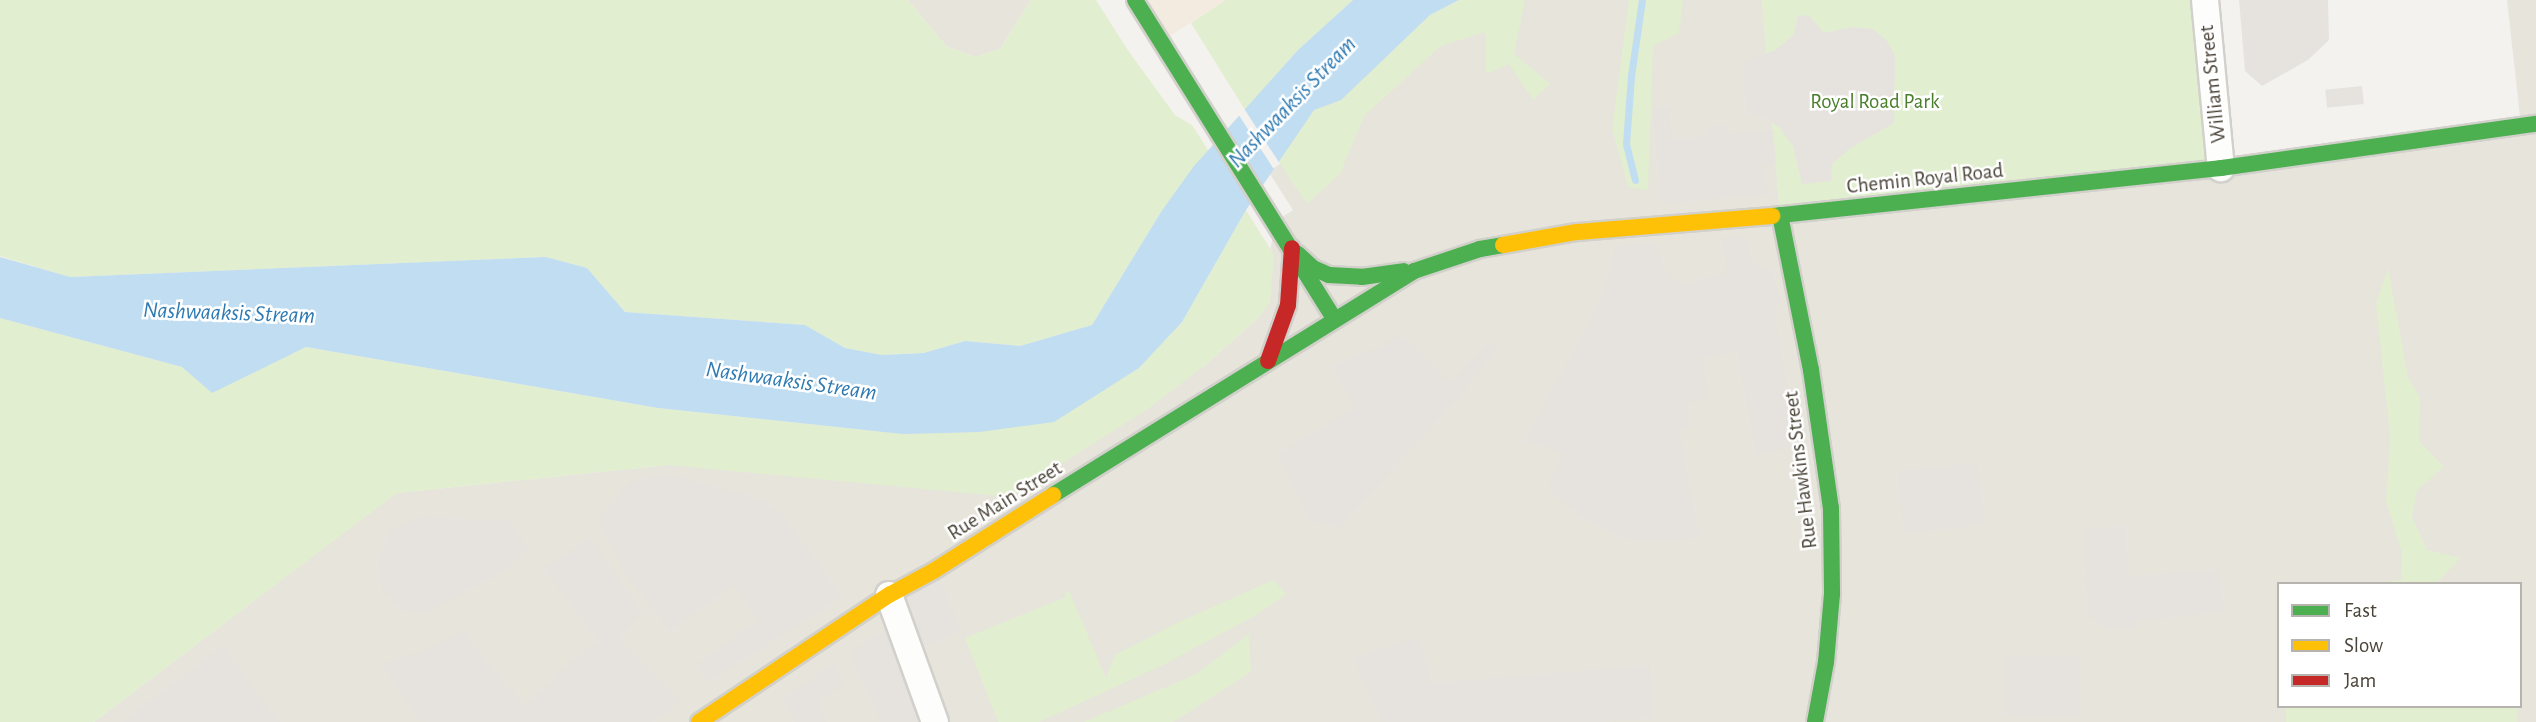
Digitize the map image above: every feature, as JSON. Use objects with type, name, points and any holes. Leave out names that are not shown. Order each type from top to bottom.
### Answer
[{"type":"main road","points":[[1135,0],[1276,221],[1334,318]]},
{"type":"main road","name":"Chemin Royal Road","points":[[1334,318],[1414,271],[1480,249],[1577,232],[1780,215],[2221,168],[2536,124]]},
{"type":"main road","name":"Rue Hawkins Street","points":[[1780,215],[1811,370],[1831,508],[1832,594],[1826,662],[1815,722]]},
{"type":"main road","points":[[1292,248],[1313,268],[1329,275],[1362,277],[1414,271]]},
{"type":"main road","points":[[1269,361],[1288,304],[1292,248]]},
{"type":"main road","name":"Rue Main Street","points":[[699,722],[889,595],[935,570],[1334,318]]},
{"type":"street","name":"William Street","points":[[2205,0],[2221,168]]},
{"type":"street","points":[[889,595],[935,722]]},
{"type":"shaded area","points":[[908,0],[1031,0],[1000,49],[975,57],[946,46]]},
{"type":"shaded area","points":[[1135,0],[1226,0],[1162,41]]},
{"type":"shaded area","points":[[1459,0],[1762,0],[1780,215],[2521,126],[2507,0],[2536,0],[2536,722],[94,722],[396,493],[668,465],[1203,367],[1256,320],[1276,221],[1293,210],[1270,174],[1314,110]]},
{"type":"shaded area","points":[[2239,0],[2328,0],[2329,40],[2308,60],[2262,86],[2245,71]]},
{"type":"shaded area","points":[[1808,15],[1824,33],[1853,27],[1873,29],[1887,41],[1895,56],[1894,123],[1849,149],[1832,164],[1831,181],[1802,184],[1793,146],[1779,127],[1762,116],[1747,114],[1742,62],[1776,50],[1794,34],[1798,16]]},
{"type":"shaded area","points":[[2362,86],[2364,104],[2327,108],[2325,90]]},
{"type":"shaded area","points":[[1669,107],[1672,139],[1707,136],[1707,127],[1725,125],[1727,134],[1773,130],[1776,164],[1763,166],[1765,185],[1770,194],[1661,204],[1653,109]]},
{"type":"shaded area","points":[[1745,235],[1754,263],[1761,268],[1773,270],[1780,301],[1774,312],[1787,390],[1801,403],[1806,435],[1789,438],[1791,447],[1756,455],[1737,352],[1702,358],[1709,398],[1686,403],[1690,428],[1679,430],[1700,537],[1670,542],[1640,541],[1614,535],[1586,520],[1548,490],[1561,453],[1525,440],[1601,299],[1616,246],[1656,243],[1664,268],[1674,280],[1687,283],[1724,274],[1727,265],[1721,238]]},
{"type":"shaded area","points":[[1397,335],[1413,344],[1450,382],[1492,340],[1498,347],[1459,397],[1339,528],[1309,520],[1278,454],[1355,407],[1331,365],[1381,347]]},
{"type":"shaded area","points":[[1978,463],[1984,525],[1904,533],[1897,471]]},
{"type":"shaded area","points":[[664,473],[765,500],[786,518],[842,597],[707,683],[696,665],[757,621],[734,586],[670,630],[627,578],[598,519],[629,483]]},
{"type":"shaded area","points":[[420,517],[509,521],[528,549],[501,573],[423,614],[402,610],[382,591],[378,560],[389,530]]},
{"type":"shaded area","points":[[2125,526],[2129,577],[2219,569],[2224,612],[2136,621],[2135,627],[2111,629],[2087,615],[2084,530]]},
{"type":"shaded area","points":[[591,538],[643,613],[621,634],[626,647],[681,701],[653,722],[420,722],[382,664],[429,649],[463,630],[510,691],[525,705],[557,677],[556,674],[598,641],[543,568]]},
{"type":"shaded area","points":[[935,570],[962,631],[917,648],[935,722],[881,722],[849,653],[898,621],[889,595]]},
{"type":"shaded area","points":[[1419,637],[1432,683],[1650,665],[1652,718],[1604,722],[1381,722],[1354,658]]},
{"type":"shaded area","points":[[223,646],[279,722],[122,722]]},
{"type":"shaded area","points":[[2004,656],[2080,656],[2080,716],[2004,716]]},
{"type":"shaded area","points":[[835,663],[846,684],[819,700],[819,709],[827,722],[794,722],[791,712],[785,708],[783,698]]},
{"type":"green space","points":[[0,0],[908,0],[946,46],[975,57],[1000,49],[1031,0],[1096,0],[1127,49],[1175,115],[1192,125],[1208,150],[1161,212],[1092,325],[1020,346],[965,341],[924,353],[882,355],[845,348],[805,325],[625,312],[587,268],[546,257],[69,277],[0,256]]},
{"type":"green space","points":[[1226,0],[1353,0],[1298,50],[1245,110],[1191,23]]},
{"type":"green space","points":[[1459,0],[1525,0],[1514,54],[1550,84],[1533,100],[1509,64],[1486,74],[1485,32],[1441,46],[1364,116],[1340,174],[1307,204],[1278,161],[1314,110],[1341,100],[1430,15]]},
{"type":"green space","points":[[1629,0],[1683,0],[1679,33],[1653,46],[1648,190],[1628,187],[1612,129]]},
{"type":"green space","name":"Royal Road Park","points":[[1762,0],[2205,0],[2221,168],[1780,215]]},
{"type":"green space","points":[[1246,210],[1274,255],[1270,303],[1256,320],[1203,367],[1149,408],[1010,497],[668,465],[397,493],[94,722],[0,722],[0,318],[182,367],[212,392],[306,347],[658,408],[903,434],[979,432],[1097,393],[1139,368],[1182,322]]},
{"type":"green space","points":[[2388,268],[2408,377],[2420,398],[2419,441],[2444,467],[2417,490],[2412,517],[2427,550],[2460,558],[2438,582],[2384,582],[2401,580],[2402,553],[2386,501],[2390,436],[2376,304]]},
{"type":"green space","points":[[1273,580],[1286,594],[1256,615],[1163,665],[1039,722],[998,722],[965,638],[1066,597],[1065,592],[1069,591],[1106,678],[1115,655],[1179,622]]},
{"type":"green space","points":[[1249,634],[1251,672],[1173,722],[1084,722],[1196,674]]},
{"type":"green space","points":[[2286,708],[2517,708],[2517,722],[2286,722]]},
{"type":"water","name":"Nashwaaksis Stream","points":[[1353,0],[1459,0],[1430,15],[1341,100],[1314,110],[1246,210],[1182,322],[1139,368],[1054,422],[979,432],[903,434],[658,408],[306,347],[212,393],[182,367],[0,318],[0,257],[70,277],[546,257],[587,268],[625,312],[805,325],[845,348],[882,355],[924,353],[965,341],[1020,346],[1092,325],[1161,212],[1194,166],[1298,50]]},
{"type":"pier","points":[[1243,107],[1280,164],[1273,168],[1236,111]]},
{"type":"waterway","points":[[1635,180],[1626,144],[1631,76],[1642,0]]},
{"type":"traffic: fast","points":[[1135,0],[1334,318]]},
{"type":"traffic: fast","points":[[1772,216],[2221,168],[2536,124]]},
{"type":"traffic: fast","points":[[1780,215],[1811,370],[1831,508],[1832,594],[1826,662],[1815,722]]},
{"type":"traffic: fast","points":[[1053,495],[1414,271],[1480,249],[1503,245]]},
{"type":"traffic: fast","points":[[1298,254],[1313,268],[1329,275],[1362,277],[1404,271]]},
{"type":"traffic: slow","points":[[1503,245],[1577,232],[1772,216]]},
{"type":"traffic: slow","points":[[699,722],[889,595],[935,570],[1053,495]]},
{"type":"traffic: jam","points":[[1268,361],[1288,305],[1292,248]]}]
